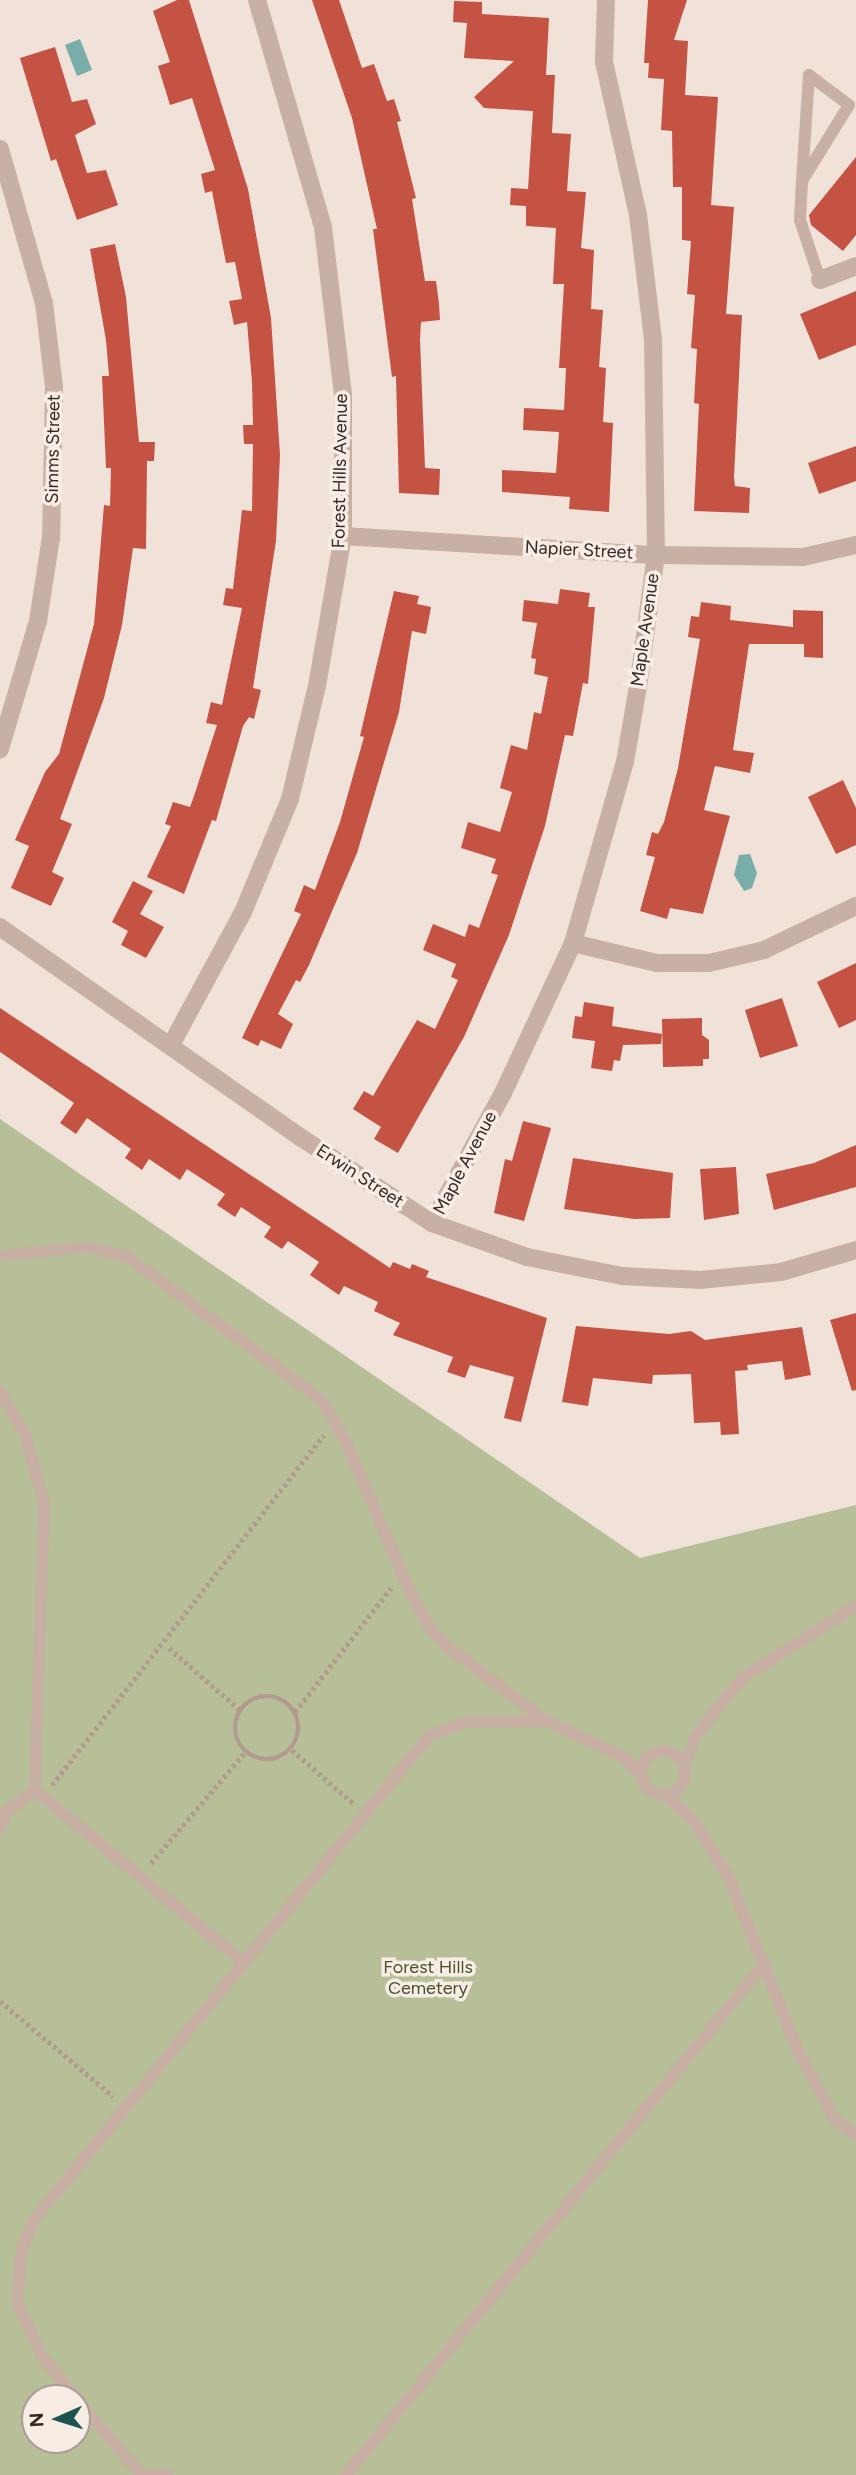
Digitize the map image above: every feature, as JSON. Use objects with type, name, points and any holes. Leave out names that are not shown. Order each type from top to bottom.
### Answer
[{"type":"street","name":"Forest Hills Avenue","points":[[171,1045],[243,912],[290,799],[317,685],[343,536],[343,395],[323,228],[257,0]]},
{"type":"street","name":"Maple Avenue","points":[[432,1223],[503,1093],[573,943],[625,762],[656,555],[653,340],[638,215],[604,62],[606,0]]},
{"type":"street","name":"Simms Street","points":[[0,149],[44,303],[54,387],[50,549],[38,621],[0,749]]},
{"type":"street","points":[[820,280],[856,265]]},
{"type":"street","name":"Napier Street","points":[[343,536],[656,555],[803,557],[856,545]]},
{"type":"street","points":[[573,943],[657,963],[709,963],[764,950],[856,906]]},
{"type":"street","name":"Erwin Street","points":[[0,927],[432,1223],[527,1257],[622,1276],[700,1280],[781,1272],[856,1250]]},
{"type":"lane","points":[[802,181],[849,106],[809,75],[802,181],[800,220],[820,280]]},
{"type":"lane","points":[[0,1256],[86,1247],[127,1256],[322,1401],[335,1420],[402,1574],[430,1628],[449,1648],[545,1721],[624,1757],[641,1775],[652,1793],[667,1796],[694,1821],[729,1878],[797,2049],[834,2118],[856,2136]]},
{"type":"lane","points":[[0,1391],[25,1434],[44,1504],[39,1793]]},
{"type":"lane","points":[[694,1821],[684,1781],[684,1766],[695,1737],[742,1678],[856,1606]]},
{"type":"lane","points":[[65,2384],[41,2355],[25,2325],[17,2301],[16,2274],[34,2220],[242,1961],[429,1737],[465,1722],[545,1721]]},
{"type":"lane","points":[[641,1775],[655,1754],[695,1737]]},
{"type":"lane","points":[[624,1757],[674,1755],[684,1766]]},
{"type":"lane","points":[[667,1796],[684,1781]]},
{"type":"lane","points":[[0,1827],[6,1812],[39,1793]]},
{"type":"lane","points":[[39,1793],[242,1961]]},
{"type":"lane","points":[[346,2475],[765,1963]]},
{"type":"lane","points":[[91,2415],[141,2475],[168,2475]]},
{"type":"path","points":[[39,1793],[335,1420]]},
{"type":"path","points":[[295,1712],[402,1574]]},
{"type":"path","points":[[169,1648],[240,1710]]},
{"type":"path","points":[[266,1696],[285,1701],[295,1712],[300,1729],[292,1750],[273,1761],[245,1752],[235,1730],[240,1710],[266,1696]]},
{"type":"path","points":[[292,1750],[364,1813]]},
{"type":"path","points":[[139,1878],[245,1752]]},
{"type":"path","points":[[0,2001],[125,2106]]},
{"type":"green space","name":"Forest Hills Cemetery","points":[[0,1119],[640,1558],[856,1505],[856,2475],[0,2475]]},
{"type":"water","points":[[80,39],[92,70],[77,76],[65,45]]},
{"type":"water","points":[[750,854],[757,873],[752,888],[744,891],[734,875],[739,855]]},
{"type":"building","points":[[177,0],[189,0],[248,189],[271,318],[280,455],[276,541],[253,688],[261,690],[254,719],[249,717],[243,726],[216,821],[212,820],[184,894],[147,877],[171,826],[165,824],[173,802],[190,807],[217,725],[206,723],[211,702],[222,705],[242,608],[223,605],[226,588],[233,589],[242,510],[252,511],[253,444],[244,444],[243,425],[253,425],[247,322],[234,325],[229,301],[242,299],[235,262],[226,263],[212,191],[205,193],[201,174],[215,170],[192,98],[170,105],[158,66],[170,62],[153,11]]},
{"type":"building","points":[[312,0],[339,0],[362,68],[374,64],[387,101],[394,99],[401,121],[397,122],[416,198],[412,199],[425,281],[436,281],[439,304],[440,320],[421,322],[420,339],[425,468],[440,469],[439,495],[399,493],[396,376],[392,377],[373,229],[377,229],[352,118]]},
{"type":"building","points":[[648,0],[687,0],[674,40],[688,41],[685,95],[718,97],[711,205],[734,207],[726,314],[742,315],[734,477],[735,486],[750,488],[749,513],[694,511],[699,404],[694,403],[697,349],[691,348],[695,295],[687,294],[691,241],[682,240],[682,187],[673,187],[672,131],[661,130],[664,79],[648,78],[649,63],[644,63]]},
{"type":"building","points":[[454,1],[482,2],[482,14],[549,18],[546,75],[555,75],[552,133],[571,134],[567,191],[586,192],[581,248],[594,250],[591,309],[603,310],[599,367],[606,368],[603,422],[613,423],[609,512],[569,509],[570,497],[502,492],[502,470],[556,473],[559,432],[523,430],[524,408],[564,410],[566,368],[559,368],[564,284],[553,284],[556,228],[526,226],[526,206],[510,205],[511,188],[528,189],[533,111],[484,108],[474,97],[514,61],[464,58],[467,23],[453,22]]},
{"type":"building","points":[[55,47],[72,102],[87,99],[96,124],[75,135],[87,173],[106,170],[118,205],[77,220],[56,159],[51,161],[20,58]]},
{"type":"building","points":[[856,157],[856,235],[843,251],[811,225],[809,215]]},
{"type":"building","points":[[115,244],[126,297],[139,442],[155,442],[154,461],[147,461],[146,549],[133,548],[122,625],[104,698],[60,819],[72,824],[52,872],[64,878],[51,906],[11,888],[29,846],[15,840],[45,772],[59,754],[94,624],[104,505],[110,506],[111,468],[106,468],[102,376],[109,376],[106,340],[90,249]]},
{"type":"building","points":[[856,291],[856,345],[819,360],[800,314]]},
{"type":"building","points":[[856,446],[856,481],[819,494],[808,463]]},
{"type":"building","points":[[560,589],[590,593],[588,607],[595,607],[588,684],[583,683],[573,736],[565,735],[545,826],[509,935],[464,1037],[398,1153],[374,1139],[381,1127],[353,1109],[364,1091],[373,1096],[417,1020],[435,1029],[458,980],[451,977],[456,964],[423,950],[433,924],[465,937],[469,924],[479,928],[498,875],[491,873],[496,859],[461,848],[468,822],[500,832],[512,792],[500,788],[511,745],[527,750],[534,712],[541,714],[548,677],[534,674],[536,659],[531,658],[537,623],[522,621],[524,600],[558,604]]},
{"type":"building","points":[[394,591],[419,596],[417,604],[431,607],[426,634],[412,631],[399,712],[357,853],[309,965],[300,982],[296,980],[278,1014],[293,1024],[281,1049],[261,1040],[258,1046],[242,1038],[301,914],[294,911],[304,885],[315,890],[340,822],[364,737],[360,736]]},
{"type":"building","points":[[701,602],[731,606],[730,620],[793,627],[793,610],[823,611],[823,658],[804,657],[804,644],[749,644],[733,750],[754,753],[750,773],[715,766],[704,810],[730,816],[703,914],[670,908],[667,919],[640,911],[655,857],[646,855],[652,832],[658,834],[664,822],[678,768],[700,639],[688,637],[691,616],[699,617]]},
{"type":"building","points":[[843,780],[856,808],[856,845],[836,854],[808,797]]},
{"type":"building","points":[[133,881],[153,891],[140,914],[164,927],[146,958],[121,945],[128,931],[112,922]]},
{"type":"building","points":[[856,963],[856,1020],[839,1028],[817,982]]},
{"type":"building","points":[[782,998],[798,1046],[760,1058],[745,1010]]},
{"type":"building","points":[[584,1002],[614,1007],[612,1026],[662,1034],[661,1044],[623,1045],[620,1061],[614,1060],[612,1071],[591,1068],[595,1041],[572,1038],[575,1016],[582,1017]]},
{"type":"building","points":[[0,1008],[390,1268],[393,1262],[410,1269],[412,1264],[429,1271],[426,1277],[547,1318],[521,1422],[504,1418],[514,1377],[470,1365],[465,1378],[447,1372],[453,1357],[393,1335],[400,1323],[374,1311],[378,1302],[344,1286],[339,1295],[310,1275],[319,1262],[288,1241],[282,1249],[264,1237],[271,1227],[241,1207],[235,1217],[217,1205],[225,1194],[187,1169],[180,1180],[149,1159],[142,1170],[125,1158],[131,1149],[87,1118],[76,1134],[60,1123],[74,1103],[0,1052]]},
{"type":"building","points":[[702,1018],[702,1035],[709,1040],[709,1059],[703,1059],[703,1066],[663,1067],[662,1019]]},
{"type":"building","points":[[523,1121],[551,1128],[524,1221],[494,1213],[505,1159],[512,1161]]},
{"type":"building","points":[[856,1145],[856,1187],[774,1210],[766,1174],[814,1163]]},
{"type":"building","points":[[573,1158],[673,1173],[670,1218],[634,1219],[564,1209]]},
{"type":"building","points":[[736,1167],[739,1214],[704,1220],[700,1169]]},
{"type":"building","points":[[856,1313],[856,1390],[852,1391],[830,1320]]},
{"type":"building","points":[[576,1326],[669,1334],[691,1331],[705,1340],[802,1327],[811,1375],[785,1380],[782,1361],[747,1365],[748,1370],[735,1371],[739,1434],[721,1435],[720,1422],[694,1423],[691,1374],[653,1375],[652,1384],[593,1378],[588,1406],[562,1402]]}]
